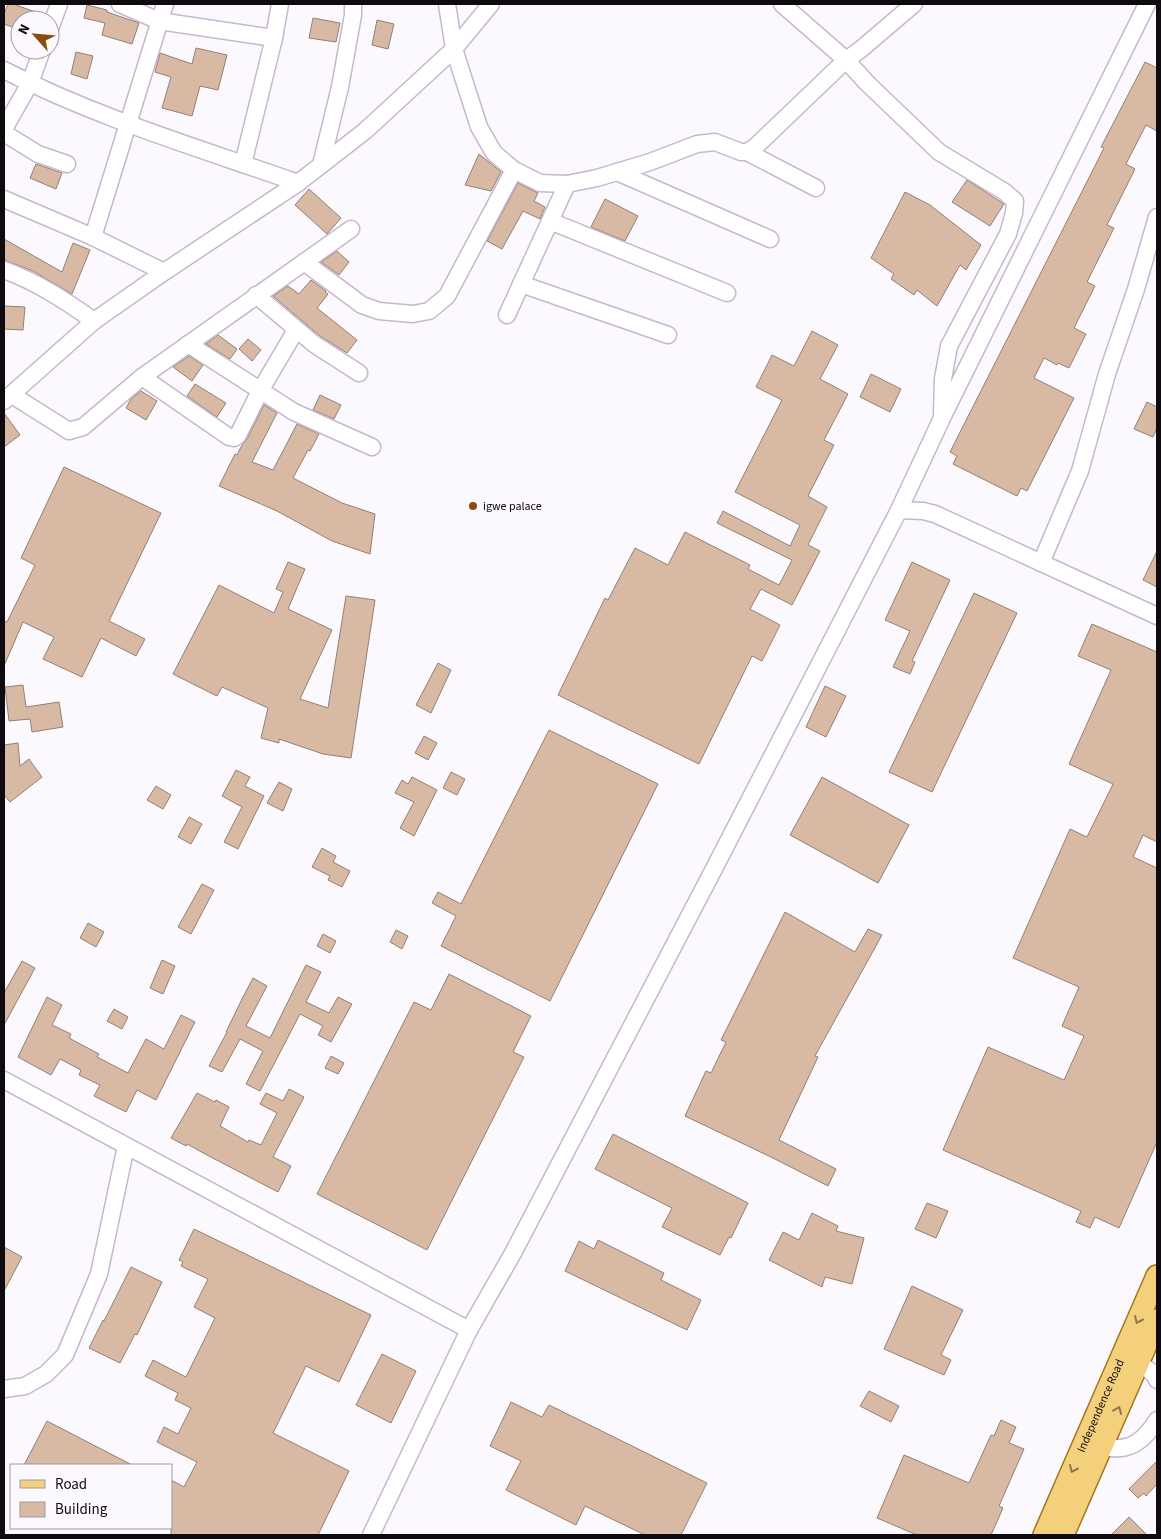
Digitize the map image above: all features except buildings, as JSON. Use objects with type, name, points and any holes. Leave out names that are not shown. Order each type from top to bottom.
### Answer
[{"type":"main road","name":"Independence Road","points":[[1044,1535],[1157,1276]]},
{"type":"main road","name":"Independence Road","points":[[1064,1535],[1157,1320]]},
{"type":"street","points":[[120,4],[160,21],[274,38]]},
{"type":"street","points":[[93,237],[165,4]]},
{"type":"street","points":[[243,164],[274,38],[280,4]]},
{"type":"street","points":[[321,165],[340,87],[353,15],[353,4]]},
{"type":"street","points":[[447,4],[454,49],[479,127],[494,153],[514,170],[540,183],[567,184],[597,178],[650,162],[697,144],[715,142],[741,152],[747,152],[816,188]]},
{"type":"street","points":[[350,229],[256,294],[142,377],[83,427],[69,431],[8,398],[94,321],[298,183],[365,131],[454,49],[491,4]]},
{"type":"street","points":[[782,4],[846,60],[866,83],[938,152],[1006,192],[1015,201],[1014,213],[1008,234],[950,346],[943,379],[942,418]]},
{"type":"street","points":[[747,152],[755,147],[846,60],[914,4]]},
{"type":"street","points":[[372,1535],[469,1330],[513,1253],[899,510],[942,418],[1147,4]]},
{"type":"street","points":[[38,60],[30,83],[4,131],[38,154],[67,164]]},
{"type":"street","points":[[4,70],[30,83],[128,124],[298,183]]},
{"type":"street","points":[[304,262],[362,305],[379,312],[413,314],[429,311],[447,296],[514,170]]},
{"type":"street","points":[[617,172],[770,239]]},
{"type":"street","points":[[507,315],[567,184]]},
{"type":"street","points":[[4,199],[93,237],[164,272]]},
{"type":"street","points":[[1041,563],[1080,471],[1107,374],[1136,289],[1157,217]]},
{"type":"street","points":[[550,221],[727,293]]},
{"type":"street","points":[[4,270],[18,275],[60,297],[94,321]]},
{"type":"street","points":[[521,284],[668,335]]},
{"type":"street","points":[[256,294],[314,344],[359,373]]},
{"type":"street","points":[[142,377],[229,437],[234,438],[238,435],[260,391],[296,330]]},
{"type":"street","points":[[188,344],[294,412],[372,447]]},
{"type":"street","points":[[899,510],[923,511],[935,514],[1157,616]]},
{"type":"street","points":[[4,1080],[469,1330]]},
{"type":"street","points":[[4,1389],[25,1386],[46,1374],[65,1355],[99,1274],[126,1146]]},
{"type":"street","points":[[1138,1362],[1154,1374],[1157,1380]]},
{"type":"street","points":[[1102,1448],[1127,1447],[1150,1431],[1157,1420]]},
{"type":"place","name":"igwe palace","points":[[473,506]]}]
